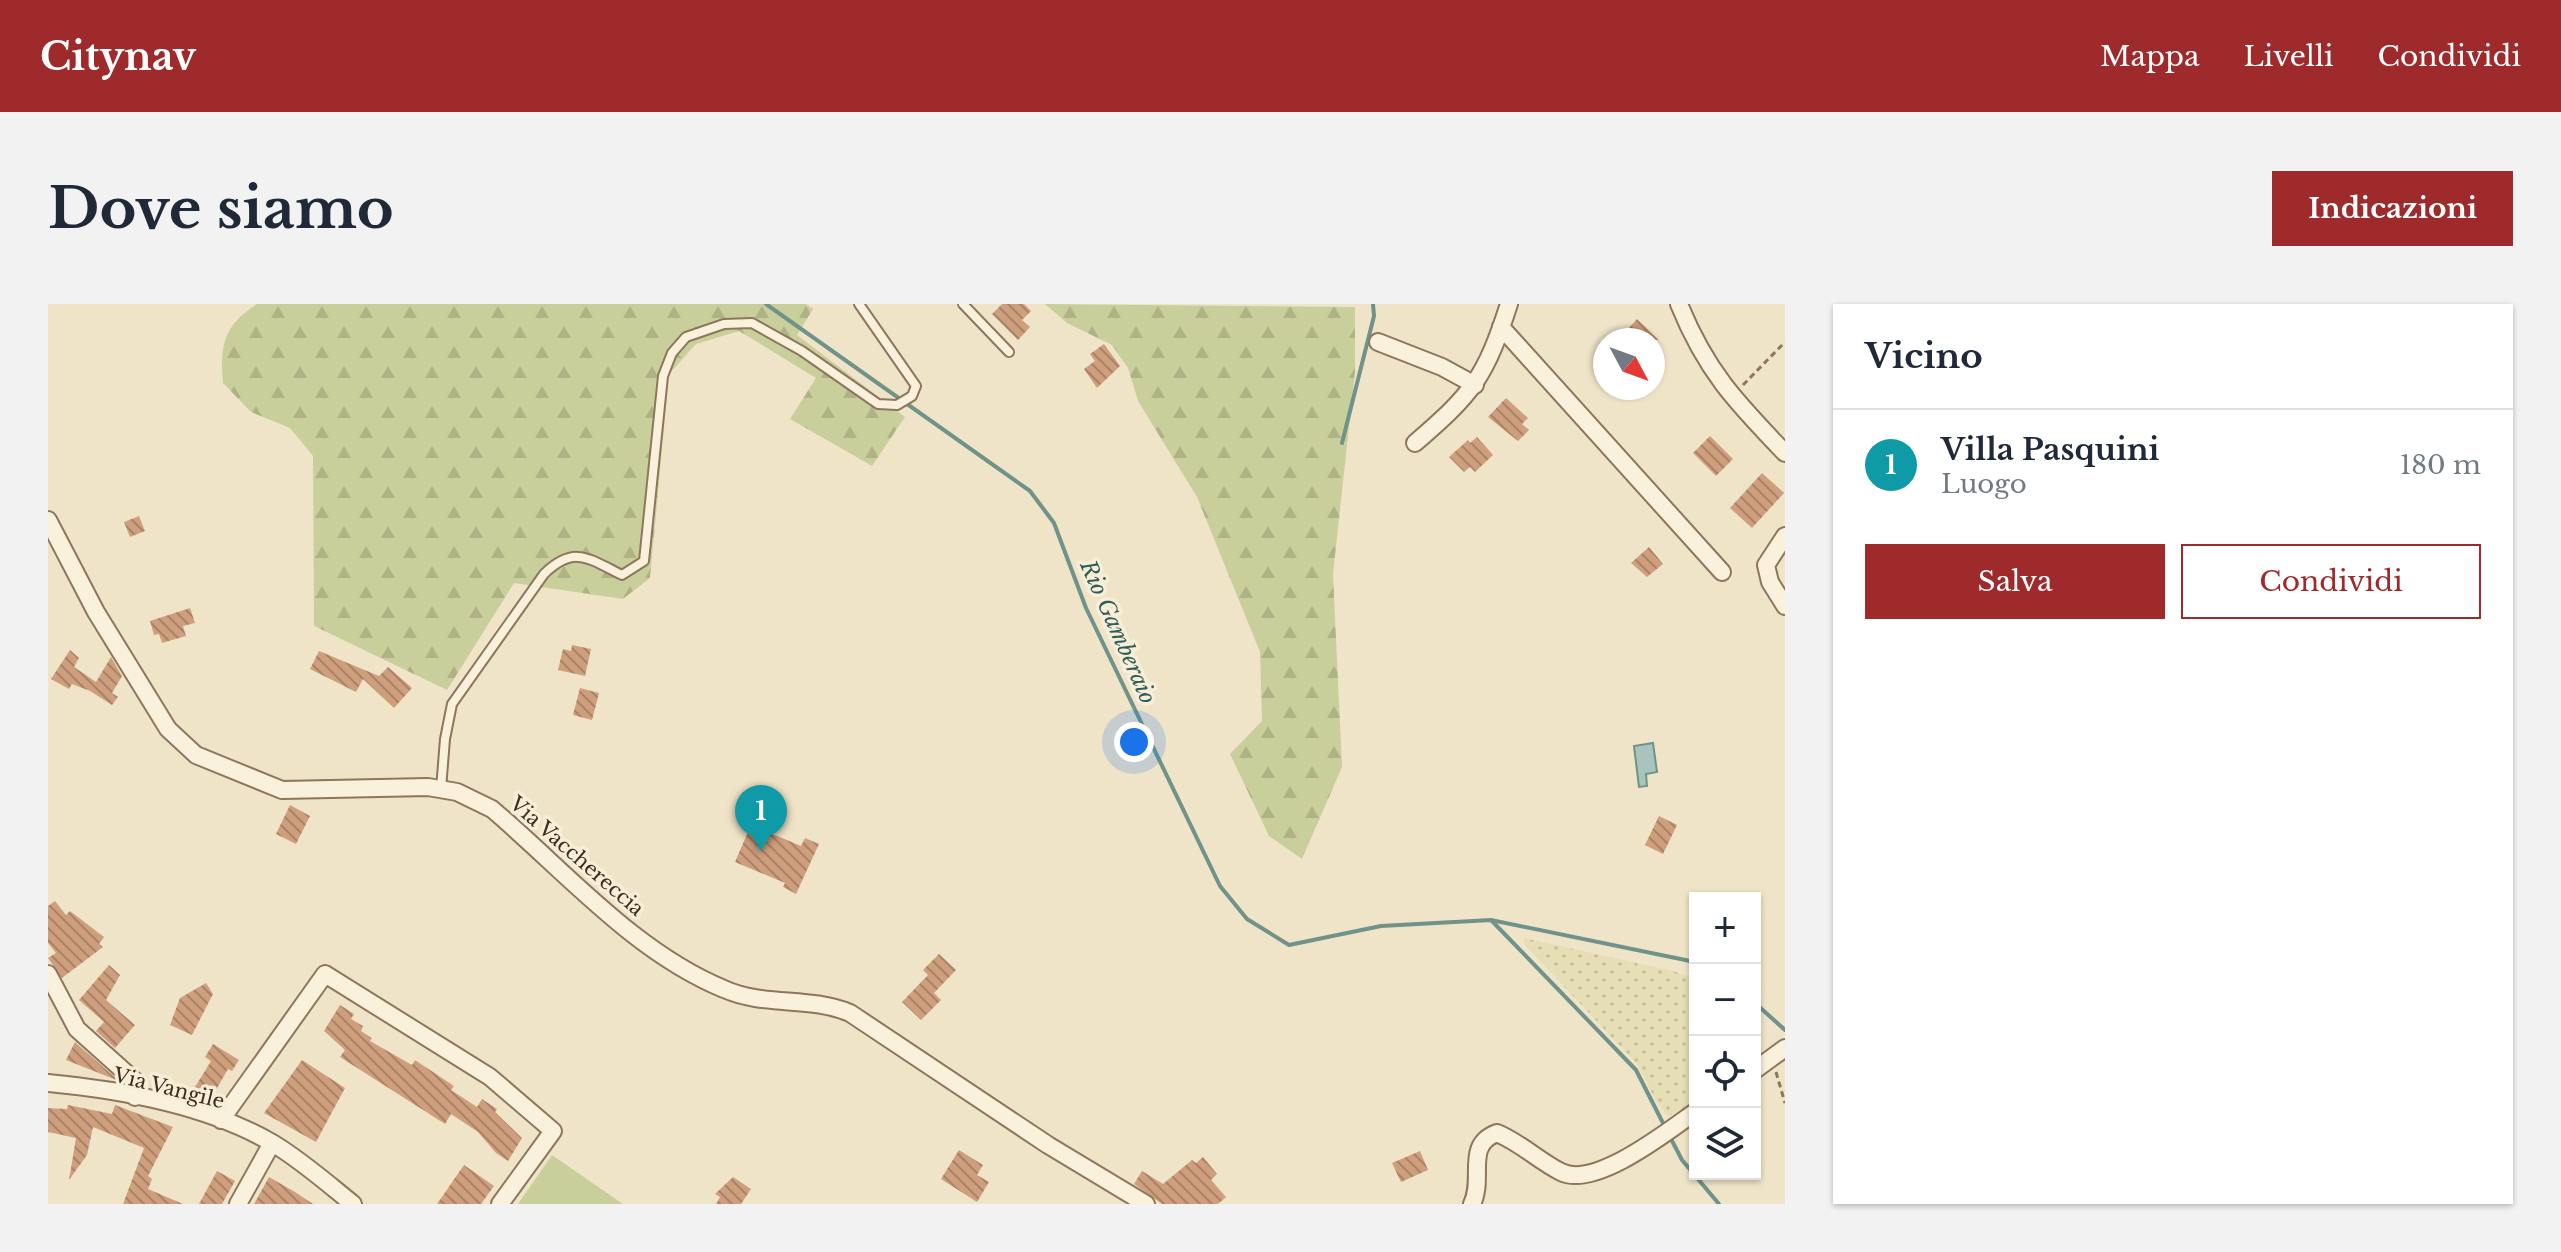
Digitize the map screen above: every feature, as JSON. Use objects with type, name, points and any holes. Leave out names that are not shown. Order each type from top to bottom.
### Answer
[{"type":"street","points":[[1415,443],[1475,385],[1490,361],[1509,304]]},
{"type":"street","points":[[1679,304],[1702,357],[1732,397],[1785,453]]},
{"type":"street","points":[[1501,327],[1722,572]]},
{"type":"street","points":[[1378,342],[1442,367],[1475,385]]},
{"type":"street","name":"Via Vacchereccia","points":[[48,520],[96,612],[168,729],[196,755],[221,768],[292,792],[370,787],[441,789],[476,799],[492,809],[637,936],[679,967],[750,998],[833,1006],[850,1013],[1048,1145],[1146,1204]]},
{"type":"street","points":[[1785,536],[1766,565],[1770,582],[1785,606]]},
{"type":"street","points":[[48,974],[77,1029],[135,1081],[135,1097]]},
{"type":"street","points":[[221,1120],[325,974],[490,1077],[553,1131],[500,1204]]},
{"type":"street","points":[[1761,1066],[1779,1053]]},
{"type":"street","name":"Via Vangile","points":[[48,1083],[135,1097],[221,1120],[272,1143],[353,1204]]},
{"type":"street","points":[[1472,1204],[1478,1180],[1478,1146],[1485,1138],[1497,1133],[1515,1140],[1564,1174],[1576,1175],[1610,1167],[1689,1116]]},
{"type":"street","points":[[238,1204],[272,1143]]},
{"type":"lane","points":[[441,789],[452,704],[544,574],[561,558],[575,555],[622,575],[644,561],[663,376],[672,353],[686,337],[724,324],[752,323],[802,351],[878,404],[897,405],[912,396],[916,386],[859,304]]},
{"type":"lane","points":[[963,304],[1009,352]]},
{"type":"path","points":[[1732,397],[1785,342]]},
{"type":"path","points":[[1779,1053],[1785,1103]]},
{"type":"shaded area","points":[[1524,938],[1689,977],[1689,1104],[1669,1117],[1656,1101],[1638,1065],[1524,944]]},
{"type":"green space","points":[[257,304],[806,304],[813,309],[797,335],[905,417],[872,466],[790,419],[816,378],[739,331],[696,344],[669,374],[650,578],[623,599],[514,583],[447,690],[314,626],[313,456],[290,428],[251,412],[223,383],[222,358],[226,338],[237,320]]},
{"type":"green space","points":[[1045,304],[1355,307],[1355,372],[1333,574],[1342,767],[1302,859],[1269,836],[1230,754],[1262,721],[1260,652],[1197,497],[1138,401],[1128,368],[1112,345],[1067,323]]},
{"type":"green space","points":[[552,1155],[623,1204],[518,1204]]},
{"type":"water","points":[[1653,743],[1657,772],[1646,774],[1647,786],[1639,787],[1634,746]]},
{"type":"building","points":[[1002,304],[1024,304],[1031,311],[1022,320],[1030,327],[1018,340],[992,314]]},
{"type":"building","points":[[1637,319],[1646,328],[1629,328]]},
{"type":"building","points":[[1104,344],[1120,366],[1097,388],[1084,369],[1095,361],[1090,354]]},
{"type":"building","points":[[1506,398],[1528,418],[1522,424],[1529,430],[1518,441],[1488,417]]},
{"type":"building","points":[[1710,436],[1733,459],[1716,476],[1693,453]]},
{"type":"building","points":[[1477,437],[1493,455],[1475,472],[1470,467],[1464,472],[1449,457],[1468,440],[1470,443]]},
{"type":"building","points":[[1762,473],[1784,493],[1752,528],[1730,508]]},
{"type":"building","points":[[139,516],[145,531],[130,537],[124,522]]},
{"type":"building","points":[[1649,547],[1663,564],[1647,577],[1631,563]]},
{"type":"building","points":[[190,608],[195,623],[183,626],[186,636],[162,643],[159,634],[154,635],[150,621]]},
{"type":"building","points":[[572,645],[591,649],[585,676],[558,670],[563,649],[571,651]]},
{"type":"building","points":[[70,650],[79,658],[74,667],[96,682],[111,657],[122,676],[112,693],[118,697],[112,705],[90,691],[72,684],[69,689],[51,679]]},
{"type":"building","points":[[319,651],[379,676],[388,667],[412,688],[394,708],[363,679],[356,692],[310,669]]},
{"type":"building","points":[[580,688],[599,693],[592,720],[573,715]]},
{"type":"building","points":[[290,805],[310,816],[296,844],[276,834]]},
{"type":"building","points":[[1659,816],[1677,825],[1663,854],[1645,845]]},
{"type":"building","points":[[751,825],[801,846],[805,838],[819,844],[796,894],[783,887],[785,883],[735,862]]},
{"type":"building","points":[[55,901],[66,915],[70,911],[104,937],[99,944],[103,947],[62,978],[48,958],[56,953],[48,943],[48,906]]},
{"type":"building","points":[[939,954],[956,970],[934,993],[941,1000],[921,1020],[902,1002],[928,975],[923,970]]},
{"type":"building","points":[[109,965],[120,975],[106,1000],[135,1025],[115,1048],[96,1031],[104,1022],[79,1000]]},
{"type":"building","points":[[206,983],[213,994],[192,1035],[170,1025],[180,998]]},
{"type":"building","points":[[340,1005],[354,1014],[351,1019],[363,1026],[361,1031],[372,1038],[370,1041],[412,1065],[415,1060],[454,1086],[451,1090],[477,1107],[482,1099],[497,1109],[495,1112],[522,1138],[508,1161],[496,1153],[478,1132],[451,1114],[445,1124],[340,1057],[345,1050],[324,1031]]},
{"type":"building","points":[[75,1042],[119,1081],[66,1060]]},
{"type":"building","points":[[213,1044],[239,1060],[232,1071],[228,1069],[212,1097],[195,1087],[211,1061],[205,1057]]},
{"type":"building","points":[[302,1060],[345,1088],[316,1142],[264,1113]]},
{"type":"building","points":[[68,1105],[112,1114],[115,1105],[173,1127],[148,1176],[152,1179],[148,1189],[183,1204],[123,1204],[144,1148],[93,1127],[87,1155],[69,1180],[76,1138],[48,1132],[48,1108],[67,1109]]},
{"type":"building","points":[[959,1150],[983,1165],[977,1175],[989,1182],[977,1202],[941,1179]]},
{"type":"building","points":[[1420,1151],[1428,1170],[1401,1182],[1392,1163]]},
{"type":"building","points":[[1203,1157],[1217,1174],[1211,1180],[1226,1197],[1218,1204],[1162,1204],[1134,1184],[1142,1171],[1163,1184],[1192,1160],[1196,1163]]},
{"type":"building","points":[[464,1165],[494,1186],[481,1204],[437,1204]]},
{"type":"building","points":[[217,1171],[235,1181],[222,1204],[199,1204]]},
{"type":"building","points":[[269,1177],[295,1192],[313,1204],[254,1204]]},
{"type":"building","points":[[733,1177],[751,1189],[741,1204],[716,1204],[720,1197],[715,1194]]},
{"type":"waterway","name":"Rio Gamberaio","points":[[766,304],[1030,491],[1054,523],[1086,608],[1220,886],[1247,919],[1289,945],[1381,926],[1491,920],[1689,961]]},
{"type":"waterway","points":[[1342,443],[1374,316],[1373,304]]},
{"type":"waterway","points":[[1492,921],[1636,1070],[1665,1127]]},
{"type":"waterway","name":"Rio Gamberaio","points":[[1761,1008],[1785,1030]]},
{"type":"waterway","points":[[1669,1135],[1682,1160],[1719,1204]]},
{"type":"place","name":"Villa Pasquini","points":[[761,851]]}]
